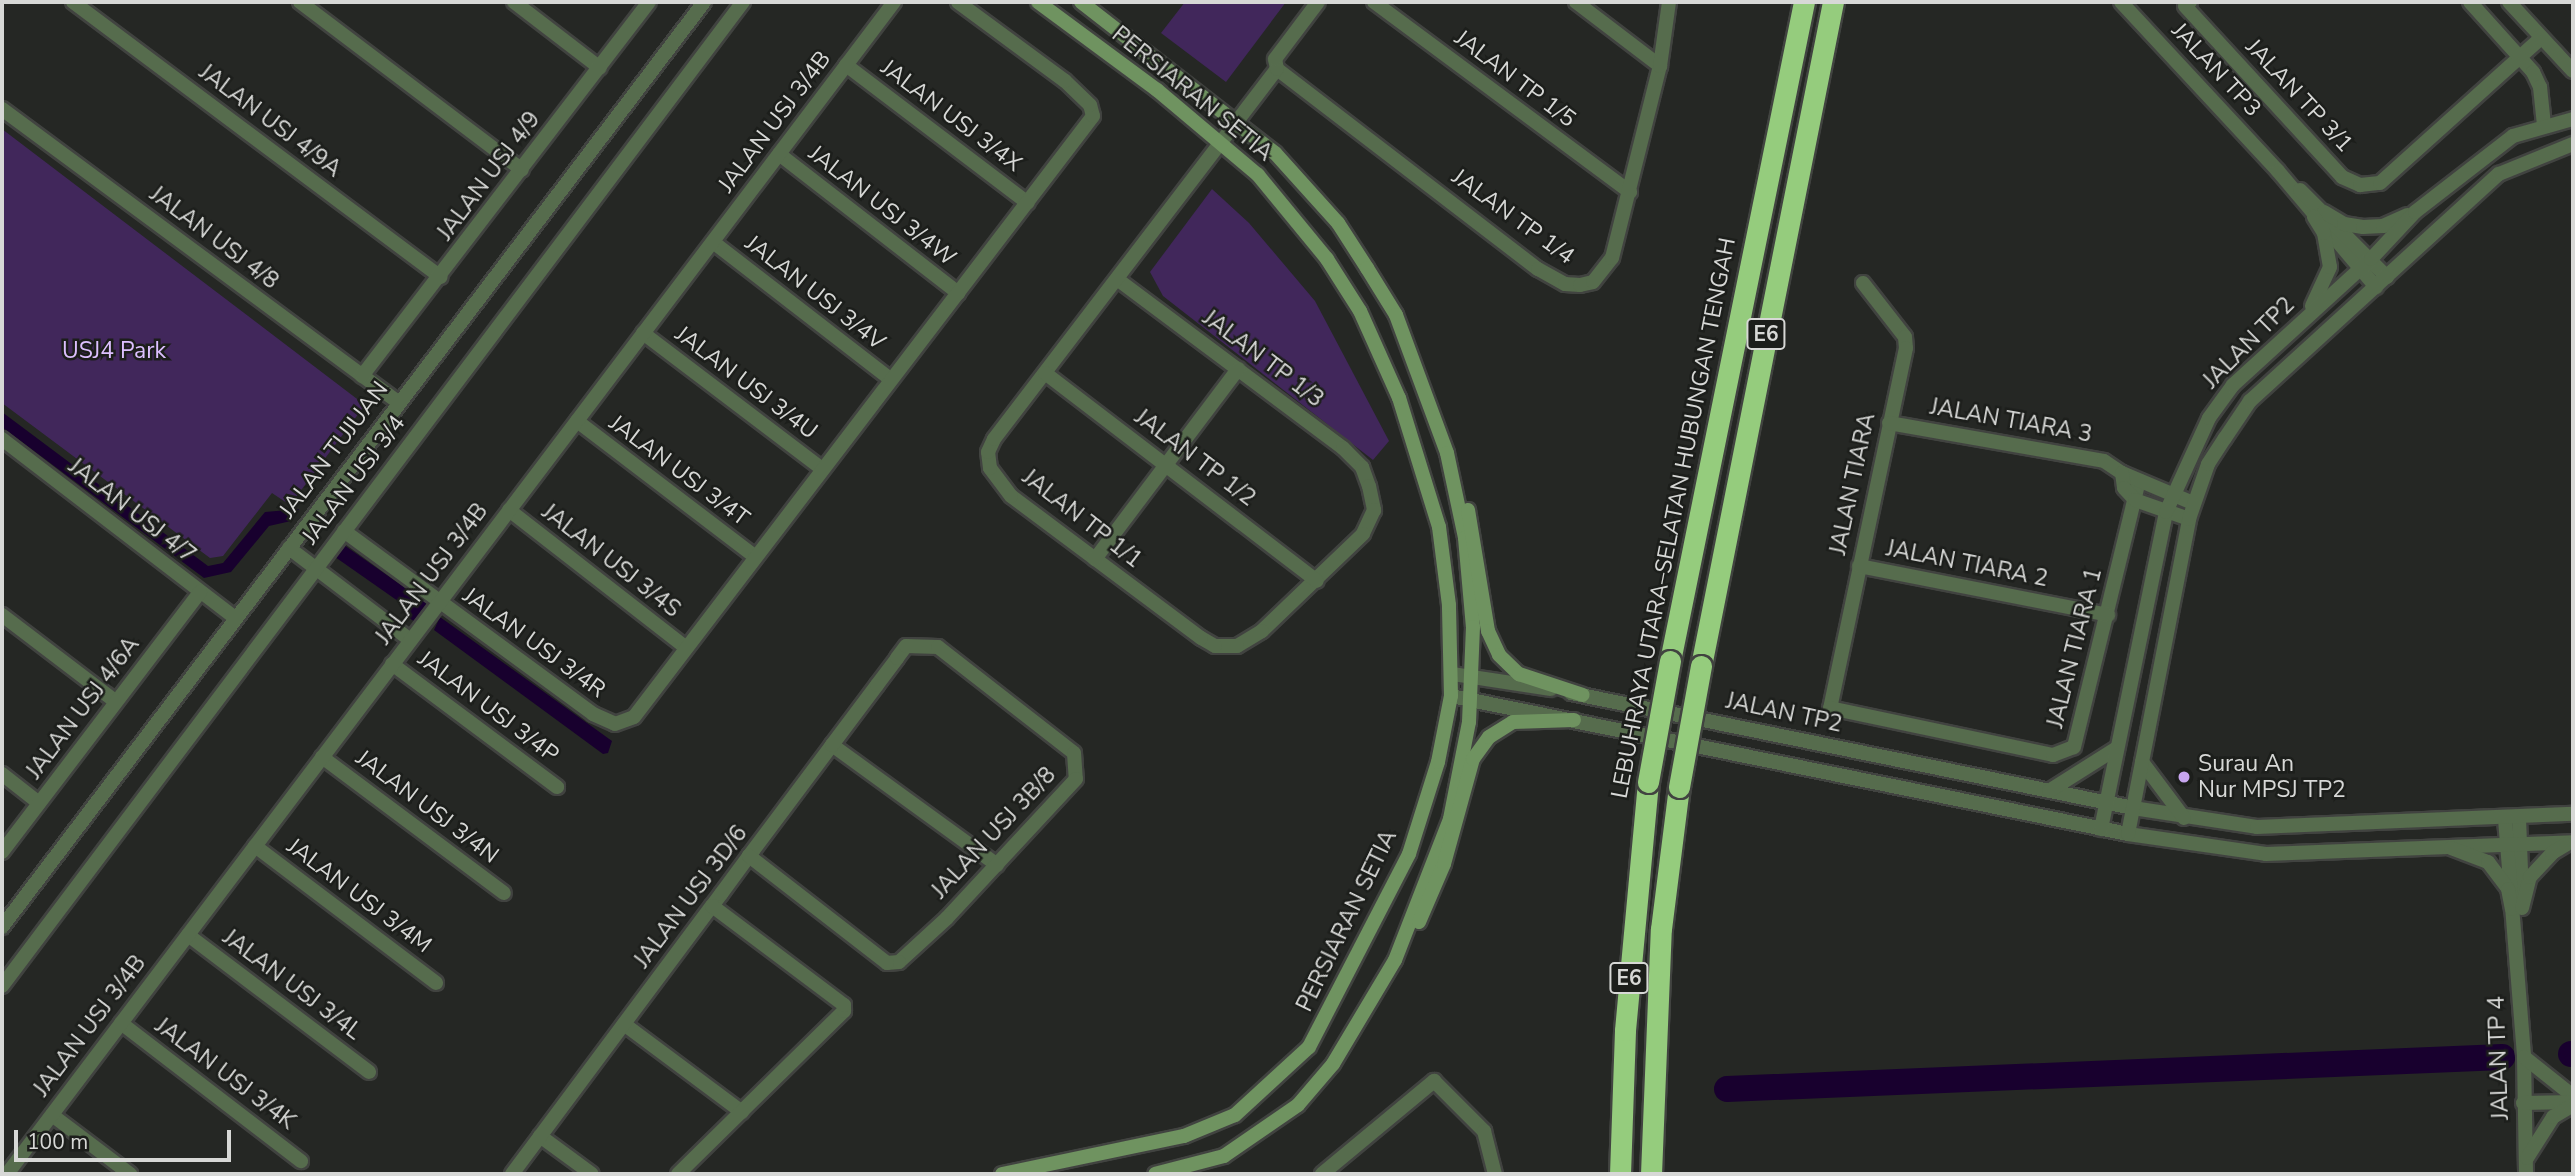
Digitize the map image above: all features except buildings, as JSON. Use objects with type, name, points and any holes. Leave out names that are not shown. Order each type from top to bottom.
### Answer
[{"type":"highway","name":"LEBUHRAYA UTARA–SELATAN HUBUNGAN TENGAH","points":[[1620,1174],[1625,1030],[1648,782],[1670,661],[1804,2]]},
{"type":"highway","name":"E6","points":[[1651,1174],[1661,929],[1679,787],[1833,2]]},
{"type":"main road","name":"PERSIARAN SETIA","points":[[1002,1174],[1184,1136],[1235,1115],[1309,1047],[1409,854],[1438,762],[1451,696],[1452,674],[1439,527],[1382,356],[1327,259],[1258,176],[1222,141],[1038,2]]},
{"type":"main road","name":"PERSIARAN SETIA","points":[[1081,2],[1238,120],[1308,186],[1367,268],[1396,315],[1447,453],[1465,538],[1474,676],[1450,820],[1395,960],[1333,1064],[1298,1105],[1224,1156],[1156,1174]]},
{"type":"main road","points":[[1447,453],[1462,485],[1474,534],[1488,631],[1499,655],[1519,674],[1583,695]]},
{"type":"main road","points":[[1395,960],[1422,916],[1444,864],[1473,759],[1489,737],[1513,722],[1574,720]]},
{"type":"street","name":"JALAN USJ 4/9A","points":[[73,2],[440,277]]},
{"type":"street","points":[[300,2],[522,170]]},
{"type":"street","points":[[514,2],[600,68]]},
{"type":"street","name":"JALAN USJ 4/9","points":[[362,376],[649,2]]},
{"type":"street","name":"JALAN TUJUAN","points":[[2,927],[704,2]]},
{"type":"street","name":"JALAN USJ 3/4","points":[[2,986],[743,2]]},
{"type":"street","name":"JALAN USJ 3/4B","points":[[7,1174],[894,2]]},
{"type":"street","points":[[686,648],[1093,116],[1090,106],[1076,91],[958,2]]},
{"type":"street","points":[[1238,120],[1277,69],[1275,59],[1318,2]]},
{"type":"street","name":"JALAN TP 1/5","points":[[1374,2],[1630,192]]},
{"type":"street","points":[[1576,2],[1660,66]]},
{"type":"street","name":"JALAN TP 1/4","points":[[1277,69],[1538,269],[1565,284],[1593,282],[1612,258],[1630,192],[1660,66],[1669,2]]},
{"type":"street","name":"JALAN TP3","points":[[2121,2],[2381,282]]},
{"type":"street","name":"JALAN TP 3/1","points":[[2190,2],[2185,6],[2342,177],[2360,185],[2380,183],[2519,54]]},
{"type":"street","points":[[2470,2],[2519,54],[2540,87],[2544,125]]},
{"type":"street","points":[[2509,2],[2573,71]]},
{"type":"street","points":[[2519,54],[2542,38]]},
{"type":"street","name":"JALAN USJ 3/4X","points":[[846,65],[1028,203]]},
{"type":"street","name":"JALAN USJ 4/8","points":[[2,109],[399,403]]},
{"type":"street","name":"JALAN TP2","points":[[2101,829],[2166,512],[2198,436],[2234,385],[2366,263],[2415,212],[2513,136],[2544,125],[2573,119]]},
{"type":"street","name":"JALAN TP 1/1","points":[[1238,120],[994,439],[988,452],[990,468],[1011,496],[1201,638],[1226,648],[1262,631],[1363,534],[1374,510],[1370,486]]},
{"type":"street","name":"JALAN TP2","points":[[2128,834],[2189,519],[2208,464],[2250,401],[2499,174],[2573,144]]},
{"type":"street","name":"JALAN USJ 3/4W","points":[[779,154],[958,293]]},
{"type":"street","points":[[2319,215],[2364,228],[2383,226],[2415,212]]},
{"type":"street","points":[[2302,322],[2320,295],[2330,267],[2319,215]]},
{"type":"street","name":"JALAN USJ 3/4V","points":[[713,242],[890,379]]},
{"type":"street","name":"JALAN TP 1/3","points":[[1117,279],[1354,457],[1370,486]]},
{"type":"street","name":"JALAN TIARA","points":[[1830,708],[1905,337],[1863,283]]},
{"type":"street","name":"JALAN USJ 3/4U","points":[[643,332],[822,469]]},
{"type":"street","points":[[1095,559],[1238,369]]},
{"type":"street","name":"JALAN TP 1/2","points":[[1045,373],[1317,581]]},
{"type":"street","name":"JALAN USJ 3/4T","points":[[577,421],[754,556]]},
{"type":"street","name":"JALAN TIARA 3","points":[[1889,423],[2104,461],[2122,473],[2193,503]]},
{"type":"street","name":"JALAN USJ 4/7","points":[[2,439],[236,618]]},
{"type":"street","points":[[2122,473],[2124,488],[2135,500],[2189,519]]},
{"type":"street","name":"JALAN TIARA 1","points":[[1830,708],[2053,755],[2074,747],[2082,727],[2139,481]]},
{"type":"street","name":"JALAN USJ 3/4S","points":[[509,510],[686,648]]},
{"type":"street","name":"JALAN USJ 3/4R","points":[[344,531],[604,721],[625,723],[634,717],[686,648]]},
{"type":"street","points":[[289,548],[410,640]]},
{"type":"street","name":"JALAN TIARA 2","points":[[1859,566],[2108,615]]},
{"type":"street","name":"JALAN USJ 4/6A","points":[[2,852],[200,592]]},
{"type":"street","points":[[2,615],[116,702]]},
{"type":"street","name":"JALAN USJ 3D/6","points":[[512,1174],[906,646]]},
{"type":"street","name":"JALAN USJ 3B/8","points":[[750,856],[887,963],[899,962],[997,865],[1076,779],[1074,754],[938,647],[906,646]]},
{"type":"street","name":"JALAN USJ 3/4P","points":[[392,664],[557,787]]},
{"type":"street","name":"JALAN TP2","points":[[1452,674],[1583,695],[2184,818],[2257,827],[2573,814]]},
{"type":"street","points":[[1451,696],[2101,829],[2266,854],[2572,842]]},
{"type":"street","points":[[832,746],[997,865]]},
{"type":"street","points":[[2049,791],[2118,748]]},
{"type":"street","name":"JALAN USJ 3/4N","points":[[322,757],[504,893]]},
{"type":"street","points":[[2142,762],[2184,818]]},
{"type":"street","points":[[2,774],[39,803]]},
{"type":"street","name":"JALAN TP 4","points":[[2512,818],[2516,844],[2516,939],[2524,1057],[2526,1167]]},
{"type":"street","points":[[2517,908],[2530,877],[2552,853],[2572,842]]},
{"type":"street","points":[[2445,845],[2488,862],[2508,889],[2517,908]]},
{"type":"street","name":"JALAN USJ 3/4M","points":[[255,846],[436,983]]},
{"type":"street","points":[[678,1174],[841,1016],[844,1005],[712,906]]},
{"type":"street","name":"JALAN USJ 3/4L","points":[[188,935],[369,1072]]},
{"type":"street","name":"JALAN USJ 3/4K","points":[[121,1023],[301,1161]]},
{"type":"street","points":[[624,1024],[743,1112]]},
{"type":"street","points":[[2524,1057],[2573,1096]]},
{"type":"street","points":[[1322,1174],[1434,1081],[1484,1131],[1495,1174]]},
{"type":"street","points":[[2523,1103],[2573,1103]]},
{"type":"street","points":[[2526,1167],[2553,1117],[2573,1103]]},
{"type":"street","points":[[52,1115],[130,1174]]},
{"type":"street","points":[[540,1136],[593,1174]]},
{"type":"green space","points":[[1185,2],[1286,2],[1226,82],[1161,33]]},
{"type":"green space","name":"USJ4 Park","points":[[2,129],[365,405],[290,505],[272,493],[223,556],[210,558],[2,403]]},
{"type":"green space","points":[[1212,189],[1249,223],[1315,301],[1389,441],[1373,460],[1163,296],[1150,272]]},
{"type":"shaded area","points":[[2,412],[208,566],[223,563],[265,512],[299,509],[291,521],[269,526],[231,572],[204,578],[2,427]]},
{"type":"shaded area","points":[[344,545],[419,598],[411,610],[335,557]]},
{"type":"shaded area","points":[[440,617],[612,741],[608,753],[603,754],[434,630]]},
{"type":"waterway","points":[[1727,1089],[2502,1057]]},
{"type":"place","name":"Surau An Nur MPSJ TP2","points":[[2184,777]]}]
